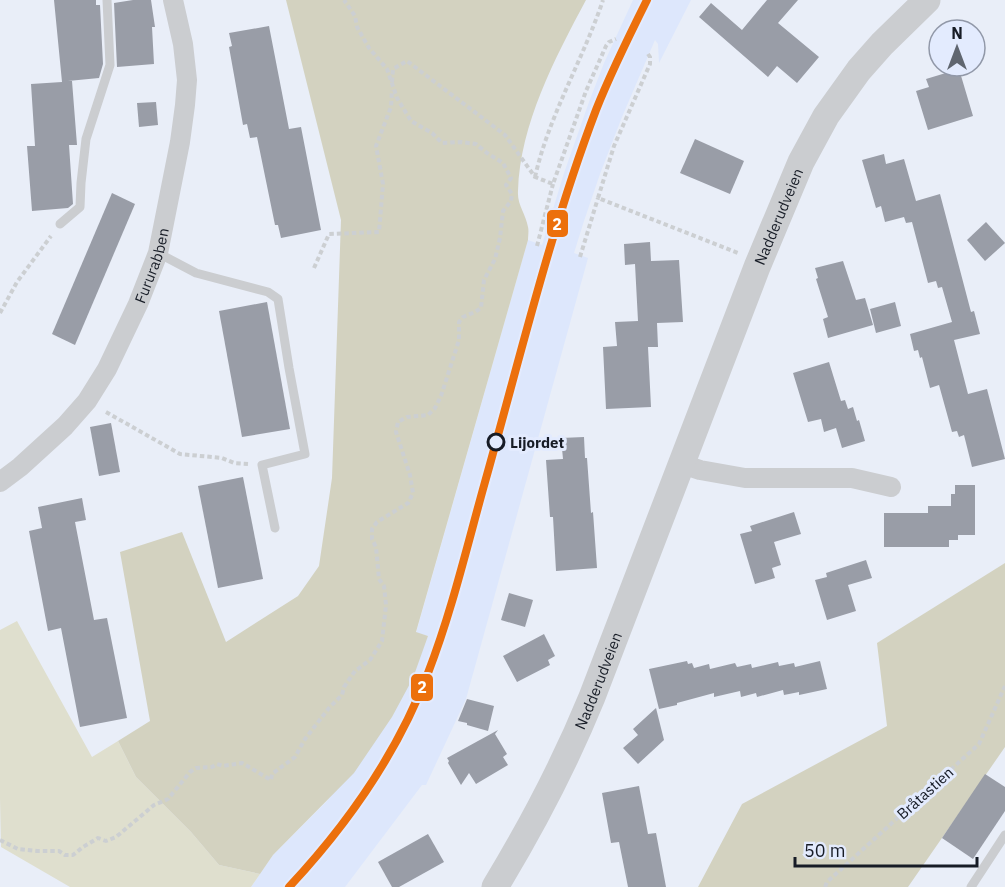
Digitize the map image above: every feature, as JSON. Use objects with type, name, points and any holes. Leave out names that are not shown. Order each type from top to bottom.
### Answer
[{"type":"main road","name":"Nadderudveien","points":[[495,887],[535,818],[575,738],[757,267],[801,162],[826,117],[859,70],[927,0]]},
{"type":"street","name":"Fururabben","points":[[0,482],[65,426],[87,401],[107,369],[138,304],[158,253],[180,142],[187,80],[183,44],[173,0]]},
{"type":"street","points":[[682,464],[700,470],[745,478],[852,478],[891,487]]},
{"type":"lane","points":[[60,224],[80,207],[86,139],[110,65],[107,0]]},
{"type":"lane","points":[[158,253],[196,273],[268,291],[278,299],[305,454],[262,465],[275,528]]},
{"type":"lane","points":[[971,887],[1005,835]]},
{"type":"path","points":[[0,840],[18,849],[59,851],[65,855],[73,855],[98,838],[106,841],[116,837],[154,805],[168,799],[196,768],[212,767],[217,764],[223,766],[242,764],[271,780],[272,774],[296,757],[305,739],[342,695],[344,687],[355,671],[370,660],[382,641],[386,605],[384,586],[379,579],[372,529],[377,522],[408,503],[413,493],[410,475],[396,432],[398,422],[407,417],[428,416],[441,396],[459,340],[459,322],[463,317],[482,308],[484,280],[495,259],[503,211],[511,201],[512,194],[507,185],[511,178],[503,163],[476,144],[442,143],[432,133],[411,121],[397,98],[387,69],[369,48],[357,27],[355,16],[344,0]]},
{"type":"path","points":[[535,177],[539,157],[556,111],[594,27],[603,0]]},
{"type":"path","points":[[537,246],[553,184],[586,91],[606,46],[616,39]]},
{"type":"path","points":[[580,258],[614,146],[650,64],[648,54]]},
{"type":"path","points":[[314,268],[329,234],[379,232],[383,184],[376,146],[392,107],[393,69],[407,61],[505,135],[535,177],[553,184]]},
{"type":"path","points":[[598,198],[744,256]]},
{"type":"path","points":[[0,313],[17,282],[60,224]]},
{"type":"path","points":[[87,401],[180,454],[262,465]]},
{"type":"path","name":"Bråtastien","points":[[825,887],[827,882],[979,744],[1005,686]]},
{"type":"shaded area","points":[[633,0],[691,0],[659,63],[658,44],[655,40],[622,117],[584,221],[574,253],[588,258],[466,699],[426,785],[422,785],[345,887],[251,887],[273,855],[327,801],[392,717],[428,636],[416,633],[528,240],[542,245],[589,102]]},
{"type":"green space","points":[[286,0],[586,0],[551,68],[525,141],[520,166],[518,196],[527,222],[528,240],[416,632],[428,636],[413,678],[392,717],[354,773],[273,855],[260,874],[219,865],[191,832],[136,777],[118,741],[150,721],[120,552],[182,532],[226,642],[298,596],[319,566],[332,478],[341,220]]},
{"type":"green space","points":[[1005,563],[1005,747],[908,887],[698,887],[742,804],[887,726],[877,643]]},
{"type":"green space","points":[[17,621],[92,757],[118,741],[136,777],[191,832],[219,865],[260,874],[251,887],[70,887],[1,847],[0,630]]},
{"type":"building","points":[[54,0],[96,0],[96,5],[100,5],[103,64],[99,78],[68,81],[72,81],[77,145],[69,145],[73,204],[68,208],[32,211],[27,146],[35,146],[31,84],[62,82]]},
{"type":"building","points":[[151,0],[155,27],[152,27],[154,64],[117,67],[114,3]]},
{"type":"building","points":[[767,0],[798,0],[778,23],[819,57],[797,83],[777,66],[768,77],[699,17],[711,3],[742,30]]},
{"type":"building","points":[[269,26],[289,129],[301,127],[321,230],[281,238],[278,225],[275,225],[257,137],[250,138],[247,124],[243,125],[229,47],[232,46],[229,33]]},
{"type":"building","points":[[962,78],[973,116],[928,130],[916,91],[929,87],[926,79]]},
{"type":"building","points":[[156,102],[158,125],[139,127],[137,103]]},
{"type":"building","points":[[695,139],[744,161],[730,194],[680,173]]},
{"type":"building","points":[[884,154],[886,164],[904,159],[916,201],[940,194],[971,312],[974,311],[980,334],[954,340],[968,394],[987,389],[1005,459],[972,467],[964,435],[959,437],[957,431],[952,432],[939,385],[930,388],[922,357],[920,358],[918,350],[914,351],[910,334],[952,322],[942,287],[938,288],[936,281],[928,283],[912,222],[906,223],[904,217],[885,222],[881,206],[876,208],[862,160]]},
{"type":"building","points":[[112,193],[135,204],[75,345],[52,334]]},
{"type":"building","points":[[986,222],[1005,243],[985,261],[967,240]]},
{"type":"building","points":[[650,242],[651,261],[679,260],[683,322],[657,323],[658,347],[648,347],[651,407],[606,409],[603,347],[617,346],[615,322],[638,321],[635,264],[625,265],[624,244]]},
{"type":"building","points":[[843,261],[856,300],[865,298],[873,325],[828,338],[823,319],[828,317],[816,279],[818,278],[815,268]]},
{"type":"building","points":[[267,302],[290,429],[242,437],[219,311]]},
{"type":"building","points":[[895,302],[901,326],[876,333],[870,309]]},
{"type":"building","points":[[829,362],[841,401],[845,400],[848,409],[853,407],[865,441],[842,448],[836,428],[824,432],[821,419],[808,422],[793,373]]},
{"type":"building","points":[[111,423],[120,472],[99,476],[90,427]]},
{"type":"building","points":[[584,437],[597,568],[556,571],[553,517],[550,517],[546,460],[563,459],[561,438]]},
{"type":"building","points":[[243,477],[263,579],[218,588],[198,486]]},
{"type":"building","points":[[955,485],[975,485],[975,535],[958,535],[958,540],[949,540],[949,547],[884,547],[884,513],[928,513],[928,506],[951,506],[951,494],[955,494]]},
{"type":"building","points":[[82,498],[86,520],[75,522],[94,620],[107,618],[127,718],[80,727],[61,628],[48,631],[29,531],[42,528],[38,507]]},
{"type":"building","points":[[794,512],[801,534],[774,542],[781,565],[772,568],[775,578],[755,584],[740,534],[752,531],[750,526]]},
{"type":"building","points":[[866,560],[872,578],[848,585],[856,611],[827,620],[815,580],[827,577],[826,573]]},
{"type":"building","points":[[509,593],[533,600],[525,627],[501,620]]},
{"type":"building","points":[[544,634],[555,656],[548,660],[550,665],[517,682],[503,656]]},
{"type":"building","points":[[687,661],[688,664],[692,663],[694,668],[709,664],[710,669],[735,663],[737,667],[751,664],[752,668],[778,662],[779,666],[794,663],[795,667],[820,661],[827,689],[799,695],[799,692],[784,695],[783,690],[757,697],[756,693],[741,697],[740,691],[714,697],[714,693],[659,709],[649,669]]},
{"type":"building","points":[[467,699],[494,706],[488,731],[458,721]]},
{"type":"building","points":[[656,708],[664,740],[638,764],[623,748],[638,735],[633,729]]},
{"type":"building","points":[[498,730],[495,734],[507,754],[503,757],[508,765],[476,784],[469,773],[461,785],[447,758]]},
{"type":"building","points":[[985,774],[1005,787],[1005,811],[973,859],[942,838]]},
{"type":"building","points":[[639,786],[648,834],[656,833],[666,887],[628,887],[619,842],[611,843],[602,793]]},
{"type":"building","points":[[428,834],[444,862],[399,887],[392,887],[378,862]]},
{"type":"transit line","name":"2","points":[[289,887],[311,863],[369,787],[402,732],[416,703],[437,650],[452,602],[536,295],[579,156],[620,54],[647,0]]},
{"type":"place","name":"Lijordet","points":[[496,442]]}]
